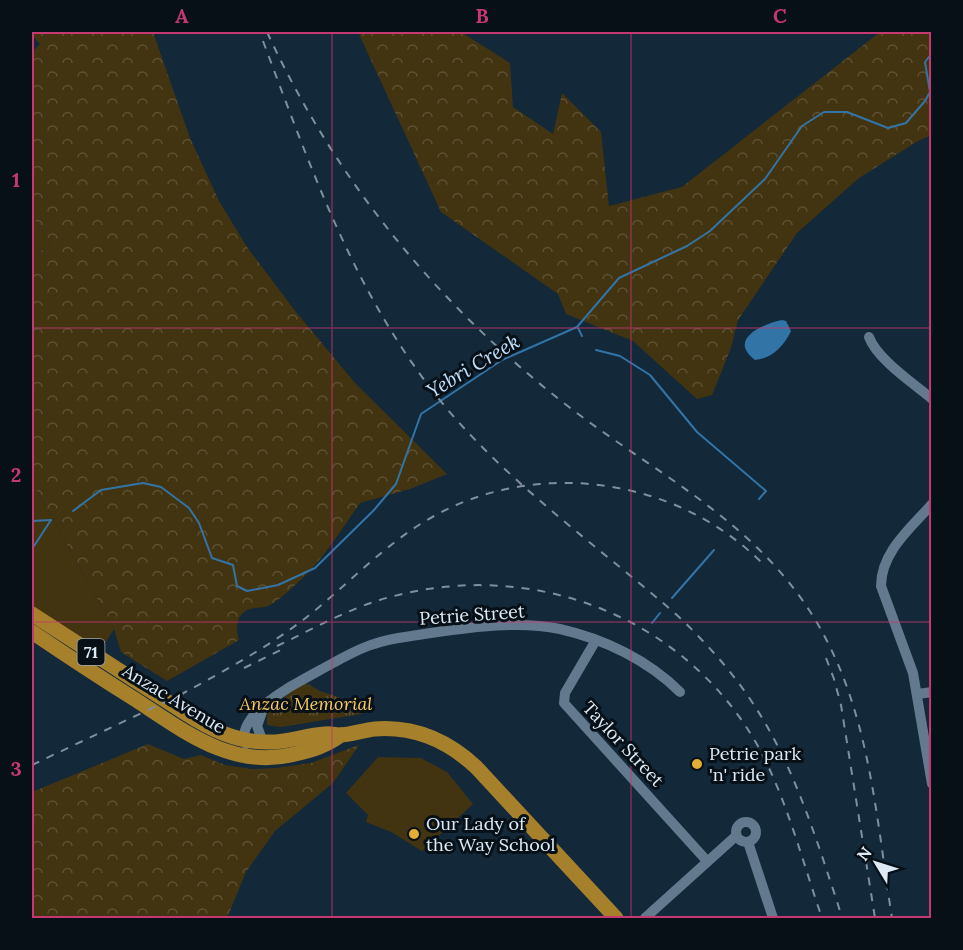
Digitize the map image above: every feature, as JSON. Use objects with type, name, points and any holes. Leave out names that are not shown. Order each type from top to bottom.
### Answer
[{"type":"highway","name":"Anzac Avenue","points":[[32,614],[150,691],[218,732],[244,740],[266,742],[290,741],[326,734],[341,735],[366,730],[400,729],[433,738],[458,752],[476,767],[616,918]]},
{"type":"highway","name":"Anzac Avenue","points":[[32,632],[172,724],[207,745],[228,753],[256,758],[281,757],[328,745],[341,735]]},
{"type":"street","points":[[869,337],[871,343],[883,357],[932,399]]},
{"type":"street","points":[[932,504],[889,555],[881,578],[884,598],[913,673],[932,784]]},
{"type":"street","name":"Petrie Street","points":[[244,740],[245,729],[257,711],[282,690],[354,652],[394,639],[465,628],[518,626],[559,629],[596,640],[628,654],[653,670],[680,692]]},
{"type":"street","name":"Taylor Street","points":[[596,640],[565,693],[564,703],[707,861]]},
{"type":"street","points":[[918,694],[932,692]]},
{"type":"street","points":[[266,704],[257,726],[261,737],[266,742]]},
{"type":"street","points":[[244,740],[256,758]]},
{"type":"street","points":[[740,824],[752,825],[755,830],[755,836],[747,842],[739,840],[736,836],[736,829],[740,824]]},
{"type":"street","points":[[645,918],[736,836]]},
{"type":"street","points":[[747,842],[773,918]]},
{"type":"green space","points":[[32,32],[153,32],[190,138],[219,201],[247,247],[296,312],[355,383],[447,474],[410,489],[360,503],[330,547],[304,577],[271,604],[248,610],[242,614],[237,626],[239,640],[167,681],[121,652],[114,629],[32,481],[32,259],[51,242],[32,216],[32,52],[40,44]]},
{"type":"green space","points":[[358,32],[461,32],[510,63],[513,107],[553,134],[562,93],[601,132],[609,206],[682,187],[880,32],[931,32],[931,135],[859,178],[797,233],[738,320],[731,348],[712,395],[697,399],[633,341],[566,314],[558,294],[441,212]]},
{"type":"green space","points":[[32,216],[51,242],[32,259]]},
{"type":"green space","points":[[32,481],[114,629],[100,652],[32,606]]},
{"type":"green space","name":"Anzac Memorial","points":[[306,683],[320,691],[361,705],[361,714],[281,727],[267,725],[267,712],[294,689]]},
{"type":"green space","points":[[148,744],[184,759],[201,755],[225,765],[252,769],[311,763],[359,745],[333,783],[275,831],[246,872],[227,918],[32,918],[32,792]]},
{"type":"green space","points":[[378,757],[421,758],[447,772],[473,804],[422,851],[391,832],[366,822],[368,815],[346,793]]},
{"type":"water","points":[[782,320],[786,321],[791,331],[785,342],[772,354],[755,360],[747,352],[746,339],[758,329]]},
{"type":"waterway","name":"Yebri Creek","points":[[73,511],[101,490],[143,483],[161,487],[189,508],[199,523],[212,558],[233,565],[237,586],[247,591],[278,585],[315,568],[374,510],[396,484],[421,414],[502,360],[577,327],[619,278],[687,246],[710,231],[765,179],[802,126],[824,112],[847,112],[888,128],[906,123],[930,92],[925,62],[932,53]]},
{"type":"waterway","points":[[578,328],[582,336]]},
{"type":"waterway","points":[[596,350],[620,356],[650,375],[697,432],[766,491],[759,499]]},
{"type":"waterway","name":"Yebri Creek","points":[[32,521],[51,520]]},
{"type":"waterway","points":[[32,549],[51,520]]},
{"type":"waterway","points":[[672,598],[714,550]]},
{"type":"waterway","points":[[652,623],[660,613]]},
{"type":"railway","points":[[267,32],[294,87],[358,190],[434,283],[476,327],[521,368],[569,407],[711,508],[744,536],[775,566],[802,600],[826,639],[841,672],[863,740],[892,918]]},
{"type":"railway","points":[[263,41],[340,234],[362,280],[416,368],[468,433],[534,496],[683,621],[723,664],[761,716],[776,742],[813,830],[842,918]]},
{"type":"railway","points":[[180,695],[289,631],[416,527],[434,516],[475,498],[517,487],[561,483],[605,486],[648,495],[689,511],[727,534],[761,562]]},
{"type":"railway","points":[[277,646],[334,618],[379,600],[448,587],[501,586],[553,594],[603,609],[649,633],[692,664],[728,703],[759,748],[769,768],[786,810],[822,918]]},
{"type":"railway","points":[[244,668],[287,647]]},
{"type":"railway","points":[[826,658],[841,705],[875,918]]},
{"type":"railway","points":[[32,765],[186,692]]},
{"type":"place","name":"Petrie park 'n' ride","points":[[697,764]]},
{"type":"place","name":"Our Lady of the Way School","points":[[414,834]]}]
